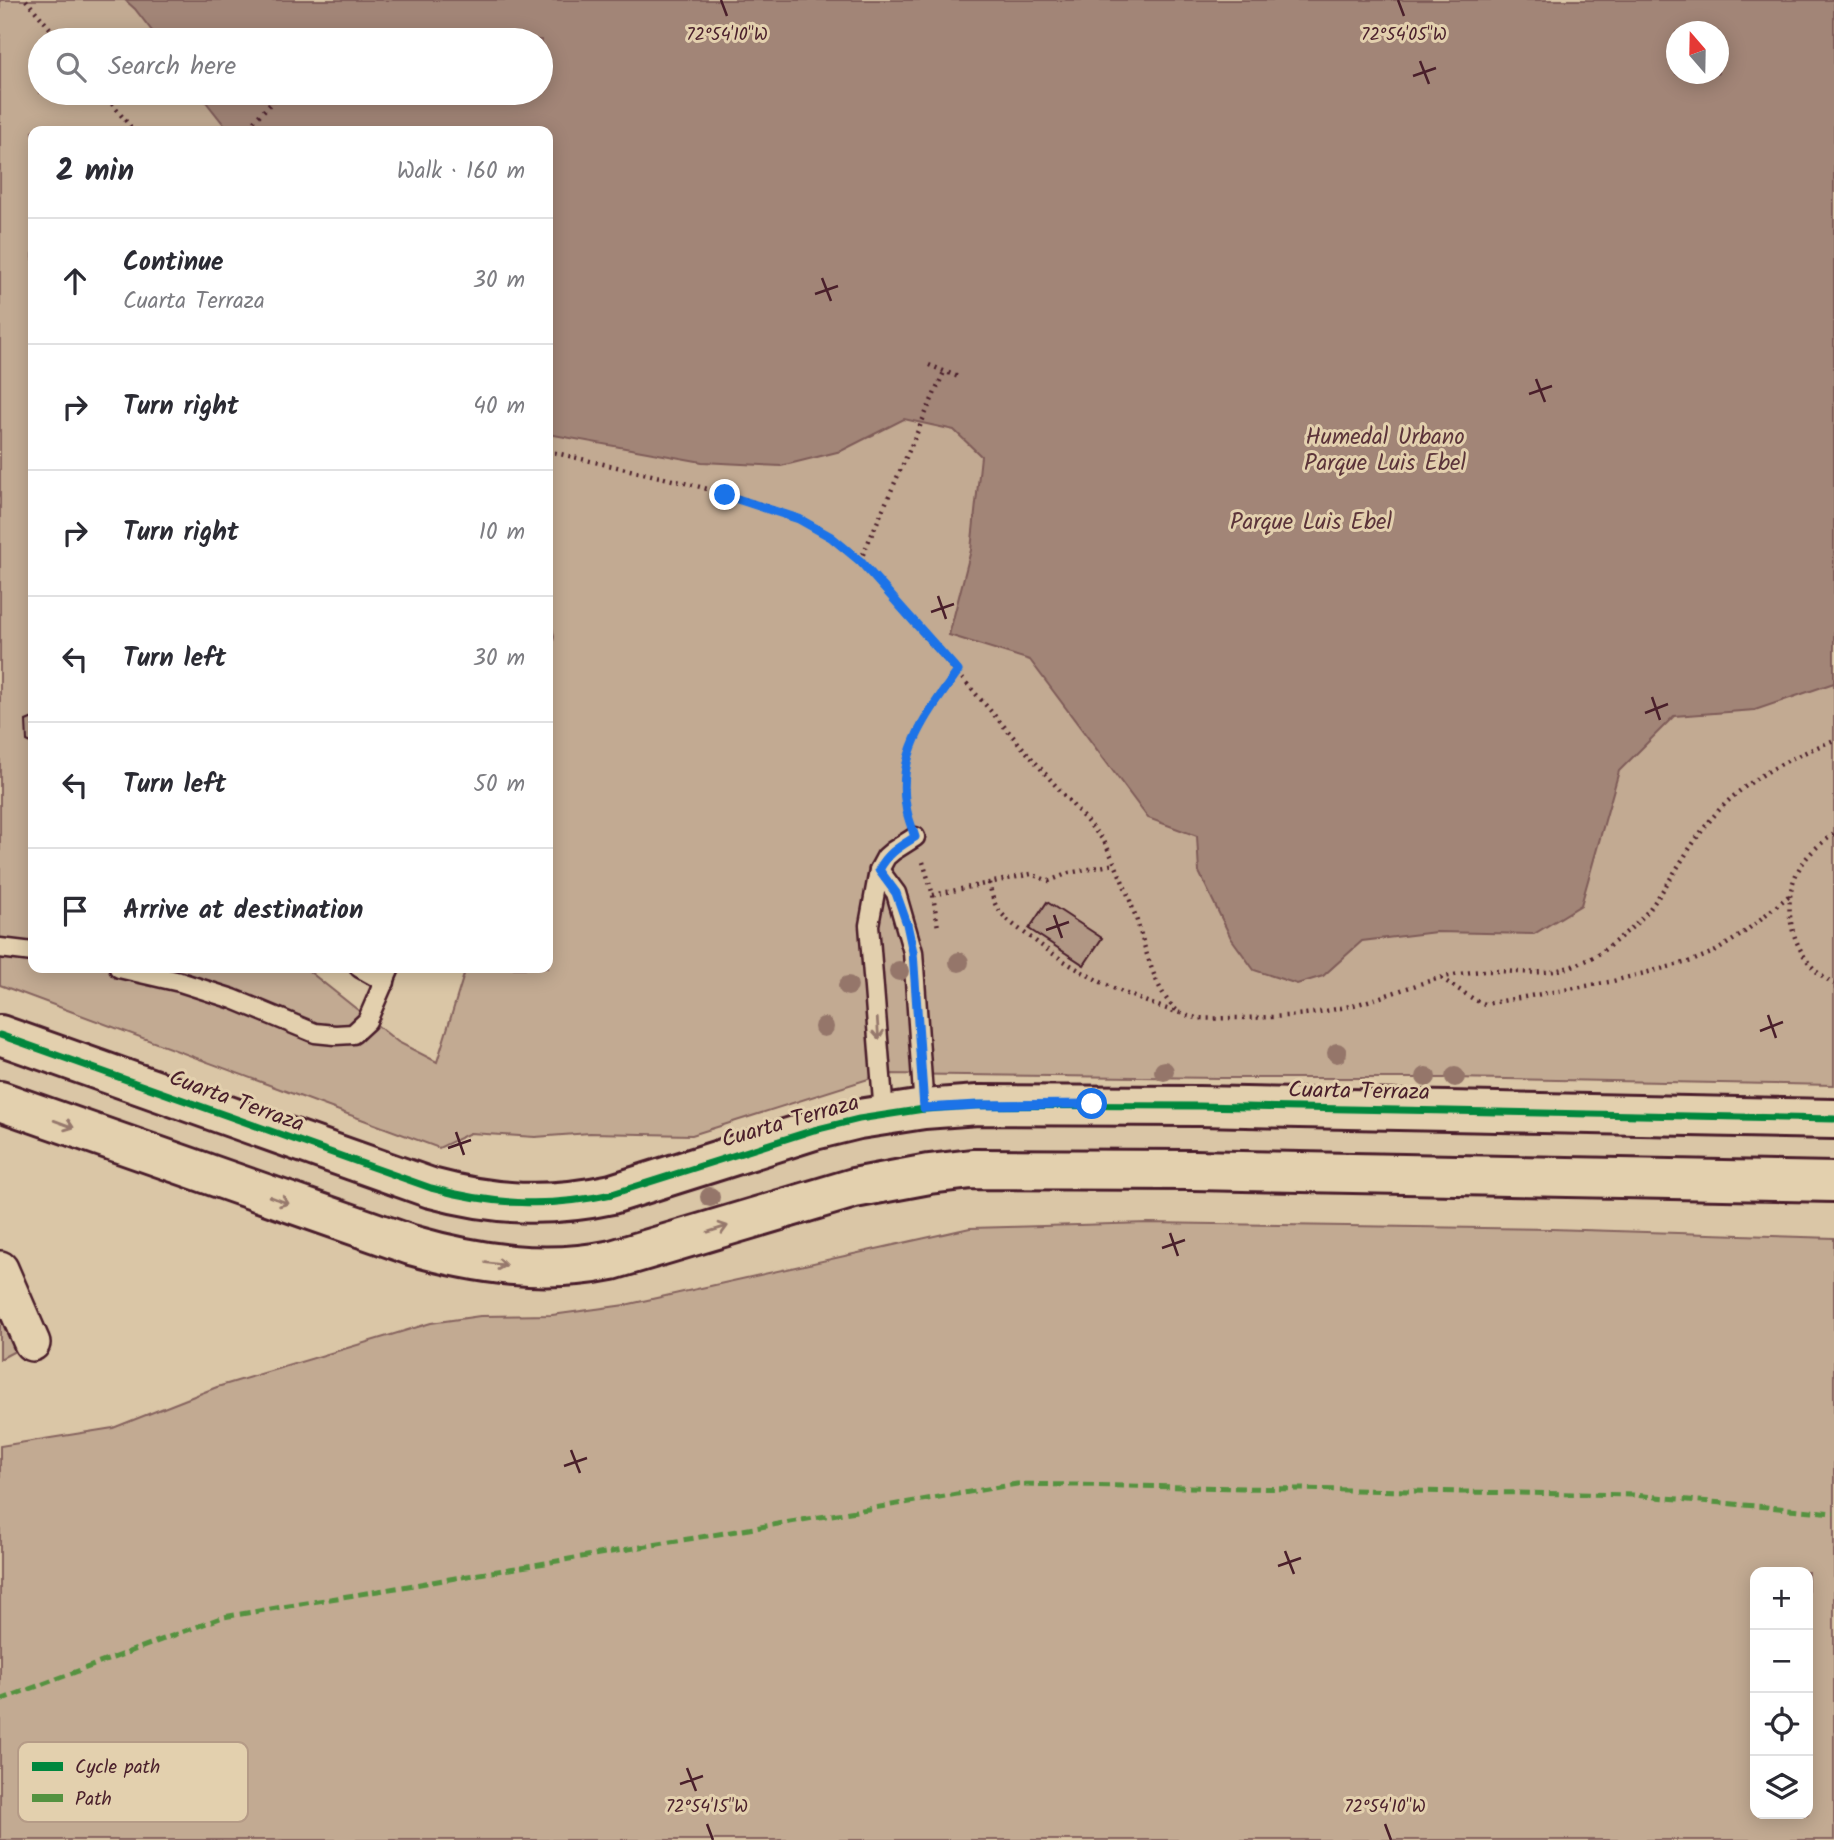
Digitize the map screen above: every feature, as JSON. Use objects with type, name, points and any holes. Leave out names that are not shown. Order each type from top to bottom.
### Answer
[{"type":"street","name":"Cuarta Terraza","points":[[0,1035],[431,1188],[517,1204],[579,1201],[612,1194],[814,1130],[924,1108],[978,1105],[1186,1105],[1834,1119]]},
{"type":"street","points":[[0,1101],[411,1245],[449,1256],[531,1267],[583,1266],[612,1260],[854,1188],[972,1169],[1206,1170],[1834,1182]]},
{"type":"street","points":[[0,1269],[32,1343]]},
{"type":"lane","points":[[884,1114],[869,925],[879,870],[893,850],[915,837]]},
{"type":"lane","points":[[879,870],[896,893],[913,952],[924,1108]]},
{"type":"lane","points":[[0,948],[28,951]]},
{"type":"lane","points":[[141,973],[233,999],[315,1033],[335,1035],[353,1034],[367,1021],[388,975]]},
{"type":"path","points":[[26,0],[50,28]]},
{"type":"path","points":[[113,105],[130,126]]},
{"type":"path","points":[[249,126],[270,105]]},
{"type":"path","points":[[929,365],[961,378]]},
{"type":"path","points":[[860,561],[944,372]]},
{"type":"path","points":[[553,452],[725,495],[799,519],[831,537],[860,561],[1104,841],[1140,929],[1150,967],[1159,985],[1181,1013]]},
{"type":"path","points":[[939,934],[933,895],[906,807],[904,781],[908,755],[917,732],[958,671]]},
{"type":"path","points":[[989,883],[996,906],[1008,920],[1064,963],[1080,973],[1152,1005],[1206,1018],[1270,1018],[1322,1012],[1441,978],[1491,970],[1547,972],[1577,964],[1601,953],[1649,909],[1721,808],[1767,772],[1834,740]]},
{"type":"path","points":[[1834,834],[1814,849],[1798,870],[1791,894],[1790,920],[1797,944],[1811,966],[1834,984]]},
{"type":"path","points":[[933,895],[1031,874],[1049,881],[1069,873],[1115,864]]},
{"type":"path","points":[[1441,978],[1485,1004],[1609,982],[1692,961],[1716,951],[1766,916],[1791,894]]},
{"type":"green space","name":"Parque Luis Ebel","points":[[0,0],[1834,0],[1834,1085],[1450,1078],[884,1074],[692,1135],[590,1133],[535,1137],[470,1133],[439,1148],[0,985]]},
{"type":"green space","points":[[1148,1223],[1551,1229],[1834,1238],[1834,1840],[0,1840],[0,1446],[113,1428],[217,1387],[431,1323],[480,1316],[552,1315],[625,1305],[970,1228]]},
{"type":"green space","points":[[0,1317],[15,1351],[0,1359]]},
{"type":"shaded area","name":"Parque Luis Ebel","points":[[125,0],[1834,0],[1834,683],[1755,710],[1674,716],[1619,771],[1581,905],[1534,934],[1436,932],[1362,941],[1323,976],[1297,984],[1254,970],[1231,938],[1199,872],[1197,836],[1148,818],[1030,660],[949,635],[971,550],[981,456],[954,430],[904,419],[841,451],[781,466],[702,462],[553,435],[553,126],[225,126],[208,105],[553,105],[553,28],[150,28]]},
{"type":"building","points":[[28,720],[28,742],[27,741]]},
{"type":"building","points":[[1047,902],[1102,938],[1084,965],[1029,929]]},
{"type":"marked path","points":[[0,1700],[223,1617],[1017,1484],[1633,1495],[1834,1513]]},
{"type":"cycle path","points":[[0,1035],[431,1188],[477,1198],[521,1203],[566,1201],[612,1194],[814,1130],[859,1119],[924,1109],[978,1105],[1199,1106],[1834,1119]]},
{"type":"route","points":[[725,495],[799,519],[831,537],[860,561],[958,671],[917,732],[908,755],[904,781],[906,807],[915,837],[893,850],[879,870],[896,893],[913,952],[924,1108],[1092,1104]]},
{"type":"park label","name":"Humedal Urbano Parque Luis Ebel","points":[[1385,449]]}]
